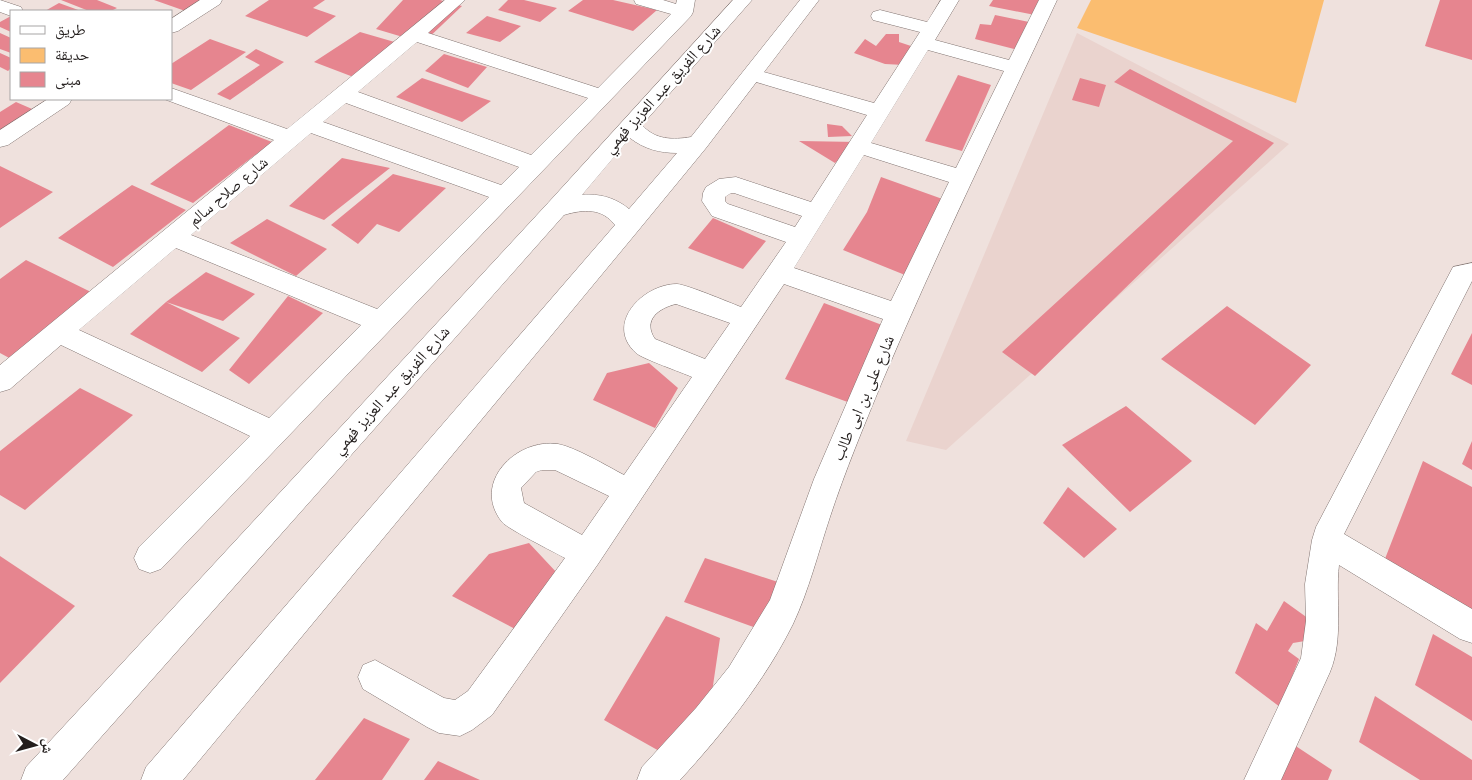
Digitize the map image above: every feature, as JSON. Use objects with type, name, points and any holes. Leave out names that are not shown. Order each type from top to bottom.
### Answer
[{"type":"street","points":[[0,6],[9,0]]},
{"type":"street","points":[[172,26],[213,0]]},
{"type":"street","name":"شارع صلاح سالم","points":[[0,381],[456,0]]},
{"type":"street","points":[[643,0],[685,6]]},
{"type":"street","name":"شارع الفريق عبد العزيز فهمي","points":[[39,780],[632,125],[673,74],[743,0]]},
{"type":"street","points":[[159,780],[698,144],[810,0]]},
{"type":"street","points":[[375,677],[439,715],[460,718],[480,704],[630,492],[779,272],[950,0]]},
{"type":"street","name":"شارع على بن ابى طالب","points":[[655,780],[688,745],[724,701],[760,649],[782,611],[800,564],[819,504],[898,314],[1048,0]]},
{"type":"street","points":[[150,558],[381,322],[685,6]]},
{"type":"street","points":[[880,16],[927,36],[1016,68]]},
{"type":"street","points":[[414,35],[600,95]]},
{"type":"street","points":[[753,75],[880,112]]},
{"type":"street","points":[[172,94],[290,138]]},
{"type":"street","points":[[343,94],[534,164]]},
{"type":"street","points":[[0,140],[60,100]]},
{"type":"street","points":[[308,124],[504,194]]},
{"type":"street","points":[[632,125],[636,133],[657,144],[670,147],[698,144]]},
{"type":"street","points":[[858,146],[963,178]]},
{"type":"street","points":[[801,238],[720,210],[714,205],[712,199],[714,193],[727,185],[736,185],[816,212]]},
{"type":"street","points":[[556,209],[578,203],[600,204],[618,212],[623,216],[628,226]]},
{"type":"street","points":[[173,237],[381,322]]},
{"type":"street","points":[[779,272],[898,314]]},
{"type":"street","points":[[1262,780],[1318,660],[1322,621],[1320,584],[1327,540],[1332,527],[1462,274],[1472,272]]},
{"type":"street","points":[[711,373],[646,346],[639,336],[637,324],[641,313],[650,303],[663,297],[677,294],[747,319]]},
{"type":"street","points":[[59,332],[273,433]]},
{"type":"street","points":[[587,554],[513,514],[507,501],[506,486],[514,473],[526,462],[542,457],[558,457],[630,492]]},
{"type":"street","points":[[1327,540],[1472,627]]},
{"type":"shaded area","points":[[1077,33],[1289,144],[946,450],[906,441]]},
{"type":"green space","points":[[1091,0],[1324,0],[1296,103],[1077,28]]},
{"type":"building","points":[[61,0],[97,0],[117,8],[113,10],[86,10]]},
{"type":"building","points":[[154,0],[203,0],[191,13]]},
{"type":"building","points":[[269,0],[325,0],[313,8],[336,16],[307,37],[245,16]]},
{"type":"building","points":[[403,0],[440,0],[462,6],[423,43],[376,29]]},
{"type":"building","points":[[508,0],[524,0],[557,8],[540,22],[498,10]]},
{"type":"building","points":[[583,0],[613,0],[657,10],[633,31],[568,11]]},
{"type":"building","points":[[993,0],[1042,0],[1035,15],[989,6]]},
{"type":"building","points":[[1440,0],[1472,0],[1472,60],[1425,46]]},
{"type":"building","points":[[59,3],[78,10],[47,10]]},
{"type":"building","points":[[995,15],[1029,22],[1018,50],[975,39],[980,24],[991,25]]},
{"type":"building","points":[[487,16],[521,26],[500,42],[466,33]]},
{"type":"building","points":[[10,17],[10,32],[0,27],[0,22]]},
{"type":"building","points":[[360,32],[398,43],[356,78],[314,62]]},
{"type":"building","points":[[0,33],[10,38],[10,53],[0,49]]},
{"type":"building","points":[[886,34],[899,34],[899,42],[911,46],[904,65],[885,64],[854,53],[865,39],[876,46]]},
{"type":"building","points":[[210,39],[246,52],[191,90],[172,83],[172,63]]},
{"type":"building","points":[[256,49],[284,62],[230,100],[217,94],[260,65],[245,57]]},
{"type":"building","points":[[0,53],[10,58],[10,69],[8,71],[0,67]]},
{"type":"building","points":[[444,54],[487,67],[468,88],[425,71]]},
{"type":"building","points":[[1130,69],[1274,143],[1035,376],[1002,352],[1233,141],[1114,82]]},
{"type":"building","points":[[958,75],[991,85],[962,151],[925,141]]},
{"type":"building","points":[[422,78],[491,101],[462,122],[396,97]]},
{"type":"building","points":[[1080,78],[1106,85],[1099,107],[1072,100]]},
{"type":"building","points":[[16,102],[39,112],[0,137],[0,112]]},
{"type":"building","points":[[827,124],[842,126],[852,136],[828,137]]},
{"type":"building","points":[[229,125],[272,142],[193,203],[150,184]]},
{"type":"building","points":[[799,141],[858,142],[835,163]]},
{"type":"building","points":[[342,158],[390,168],[324,220],[289,206]]},
{"type":"building","points":[[0,166],[53,192],[0,228]]},
{"type":"building","points":[[393,174],[446,188],[399,232],[377,224],[358,244],[331,225]]},
{"type":"building","points":[[881,177],[948,201],[905,275],[843,250],[867,212]]},
{"type":"building","points":[[132,185],[186,210],[113,267],[58,238]]},
{"type":"building","points":[[713,218],[766,241],[743,269],[688,248]]},
{"type":"building","points":[[267,219],[327,249],[296,276],[230,243]]},
{"type":"building","points":[[26,260],[95,294],[13,360],[0,353],[0,279]]},
{"type":"building","points":[[206,272],[255,294],[223,321],[166,302]]},
{"type":"building","points":[[288,296],[323,313],[249,384],[229,370]]},
{"type":"building","points":[[166,302],[240,338],[202,372],[130,334]]},
{"type":"building","points":[[824,303],[882,325],[853,404],[785,379]]},
{"type":"building","points":[[1227,306],[1311,365],[1255,425],[1161,359]]},
{"type":"building","points":[[1472,333],[1472,385],[1451,374]]},
{"type":"building","points":[[649,363],[678,388],[655,428],[593,400],[607,373]]},
{"type":"building","points":[[80,388],[133,415],[25,510],[0,495],[0,451]]},
{"type":"building","points":[[1126,406],[1192,461],[1130,512],[1062,445]]},
{"type":"building","points":[[1472,441],[1472,470],[1462,464]]},
{"type":"building","points":[[1423,461],[1472,487],[1472,615],[1383,564]]},
{"type":"building","points":[[1068,487],[1117,529],[1084,558],[1043,523]]},
{"type":"building","points":[[529,543],[558,574],[517,630],[452,596],[489,554]]},
{"type":"building","points":[[0,556],[75,606],[0,683]]},
{"type":"building","points":[[705,558],[778,582],[759,629],[684,602]]},
{"type":"building","points":[[1284,601],[1316,624],[1305,641],[1293,643],[1288,651],[1299,659],[1280,707],[1235,673],[1256,623],[1267,631]]},
{"type":"building","points":[[666,616],[720,638],[711,699],[661,752],[604,720]]},
{"type":"building","points":[[1433,634],[1472,657],[1472,721],[1415,685]]},
{"type":"building","points":[[1375,696],[1472,760],[1472,780],[1420,780],[1359,742]]},
{"type":"building","points":[[364,718],[410,739],[382,780],[315,780]]},
{"type":"building","points":[[1273,731],[1332,770],[1328,780],[1249,780],[1245,777]]},
{"type":"building","points":[[438,761],[480,780],[424,780]]}]
